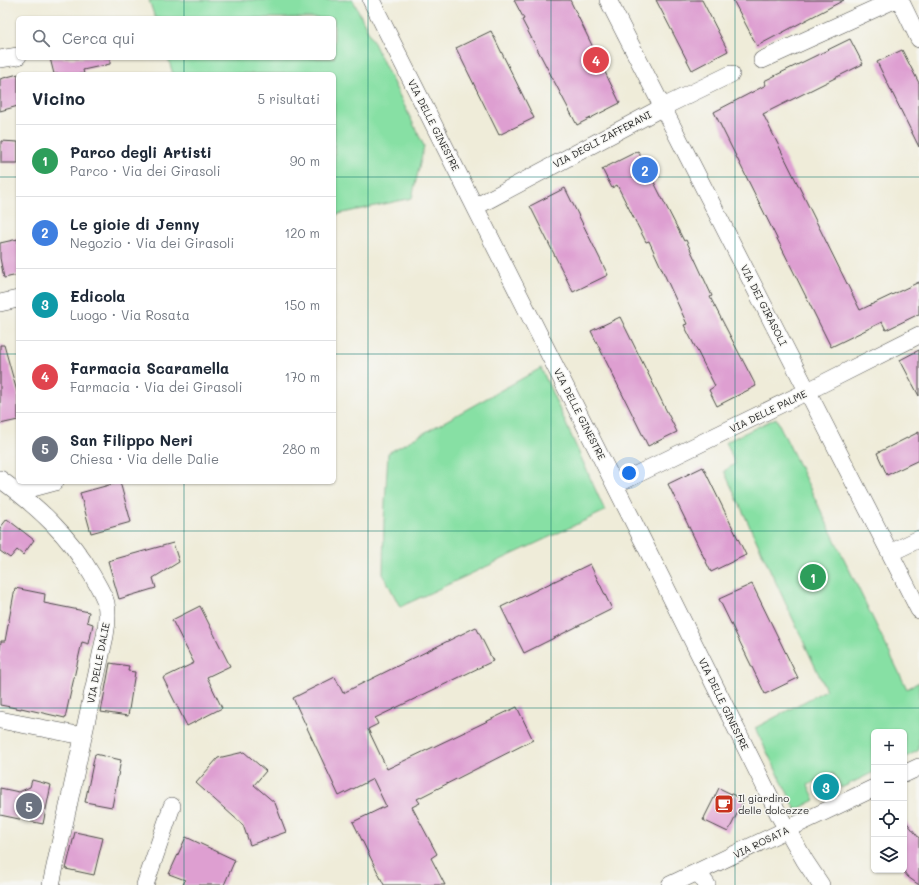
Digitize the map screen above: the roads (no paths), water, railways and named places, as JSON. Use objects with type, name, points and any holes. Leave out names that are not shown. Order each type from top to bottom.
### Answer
[{"type":"street","name":"VIA DELLE GINESTRE","points":[[371,0],[616,485],[787,830],[820,885]]},
{"type":"street","name":"VIA DEI GIRASOLI","points":[[608,0],[919,610]]},
{"type":"street","points":[[762,60],[894,0]]},
{"type":"street","points":[[900,0],[919,39]]},
{"type":"street","points":[[0,59],[16,56]]},
{"type":"street","name":"VIA DEGLI ZAFFERANI","points":[[475,207],[663,107],[731,74]]},
{"type":"street","points":[[0,303],[16,299]]},
{"type":"street","name":"VIA DELLE PALME","points":[[616,485],[919,335]]},
{"type":"street","name":"VIA DELLE DALIE","points":[[0,479],[42,512],[70,541],[89,570],[106,603],[107,617],[105,636],[51,885]]},
{"type":"street","points":[[18,492],[48,484]]},
{"type":"street","points":[[890,553],[919,539]]},
{"type":"street","points":[[0,720],[83,736]]},
{"type":"street","points":[[907,773],[919,767]]},
{"type":"street","name":"VIA ROSATA","points":[[670,885],[702,878],[787,830],[871,789]]},
{"type":"street","points":[[145,885],[172,806]]},
{"type":"place","name":"Farmacia Scaramella","points":[[596,60]]},
{"type":"place","name":"Le gioie di Jenny","points":[[645,170]]},
{"type":"place","name":"Parco degli Artisti","points":[[813,577]]},
{"type":"place","name":"Edicola","points":[[826,787]]},
{"type":"place","name":"Il giardino delle dolcezze","points":[[724,804]]},
{"type":"place","name":"San Filippo Neri","points":[[29,806]]}]
